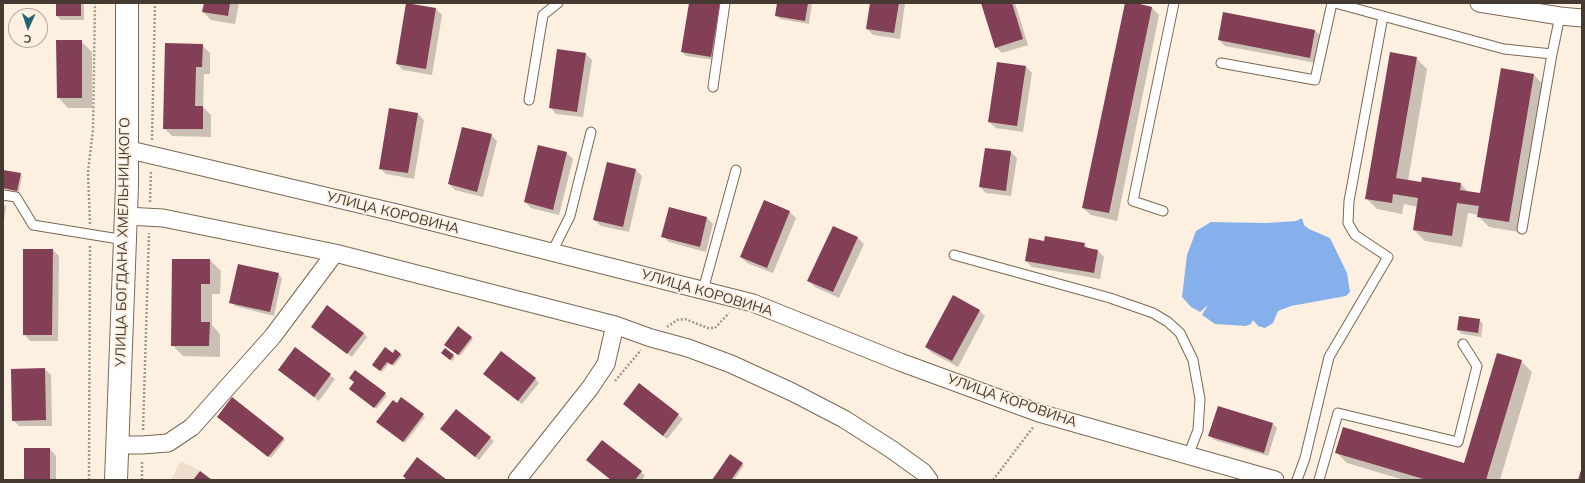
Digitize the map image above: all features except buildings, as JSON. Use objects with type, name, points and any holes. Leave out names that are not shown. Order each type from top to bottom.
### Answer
[{"type":"street","name":"УЛИЦА БОГДАНА ХМЕЛЬНИЦКОГО","points":[[116,480],[126,240],[127,3]]},
{"type":"street","points":[[1478,3],[1582,18]]},
{"type":"street","name":"УЛИЦА КОРОВИНА","points":[[126,149],[397,213],[753,303],[900,362],[1043,415],[1275,480]]},
{"type":"street","points":[[126,216],[163,218],[336,253],[615,325],[651,338],[688,348],[731,364],[792,392],[844,419],[891,449],[923,472],[929,480]]},
{"type":"street","points":[[117,445],[142,445],[168,442],[192,427],[273,336],[336,253]]},
{"type":"street","points":[[517,480],[590,388],[606,364],[615,325]]},
{"type":"lane","points":[[529,100],[543,15],[558,3]]},
{"type":"lane","points":[[713,87],[725,3]]},
{"type":"lane","points":[[1163,211],[1133,201],[1174,3]]},
{"type":"lane","points":[[1221,63],[1315,80],[1333,3],[1504,49],[1552,54]]},
{"type":"lane","points":[[1297,480],[1305,458],[1329,357],[1388,257],[1354,235],[1348,223],[1349,201],[1383,16]]},
{"type":"lane","points":[[1522,229],[1552,54],[1560,16]]},
{"type":"lane","points":[[552,252],[570,216],[591,132]]},
{"type":"lane","points":[[703,290],[736,170]]},
{"type":"lane","points":[[3,195],[16,197],[33,225],[126,240]]},
{"type":"lane","points":[[954,255],[1110,298],[1153,313],[1168,322],[1180,332],[1193,360],[1200,399],[1198,430],[1188,456]]},
{"type":"lane","points":[[1318,480],[1338,413],[1458,442],[1476,366],[1463,344]]},
{"type":"path","points":[[142,480],[155,3]]},
{"type":"path","points":[[611,386],[651,338],[677,320],[685,319],[708,328],[715,328],[741,300]]},
{"type":"path","points":[[993,480],[1043,415]]},
{"type":"shaded area","points":[[181,461],[200,471],[212,480],[171,480]]},
{"type":"water","points":[[1302,218],[1304,225],[1309,229],[1330,238],[1347,273],[1350,292],[1346,296],[1291,306],[1278,311],[1273,323],[1265,328],[1258,326],[1253,320],[1251,324],[1246,326],[1215,324],[1202,315],[1208,305],[1200,312],[1191,307],[1182,297],[1187,255],[1196,231],[1211,222],[1266,223],[1296,221]]}]
